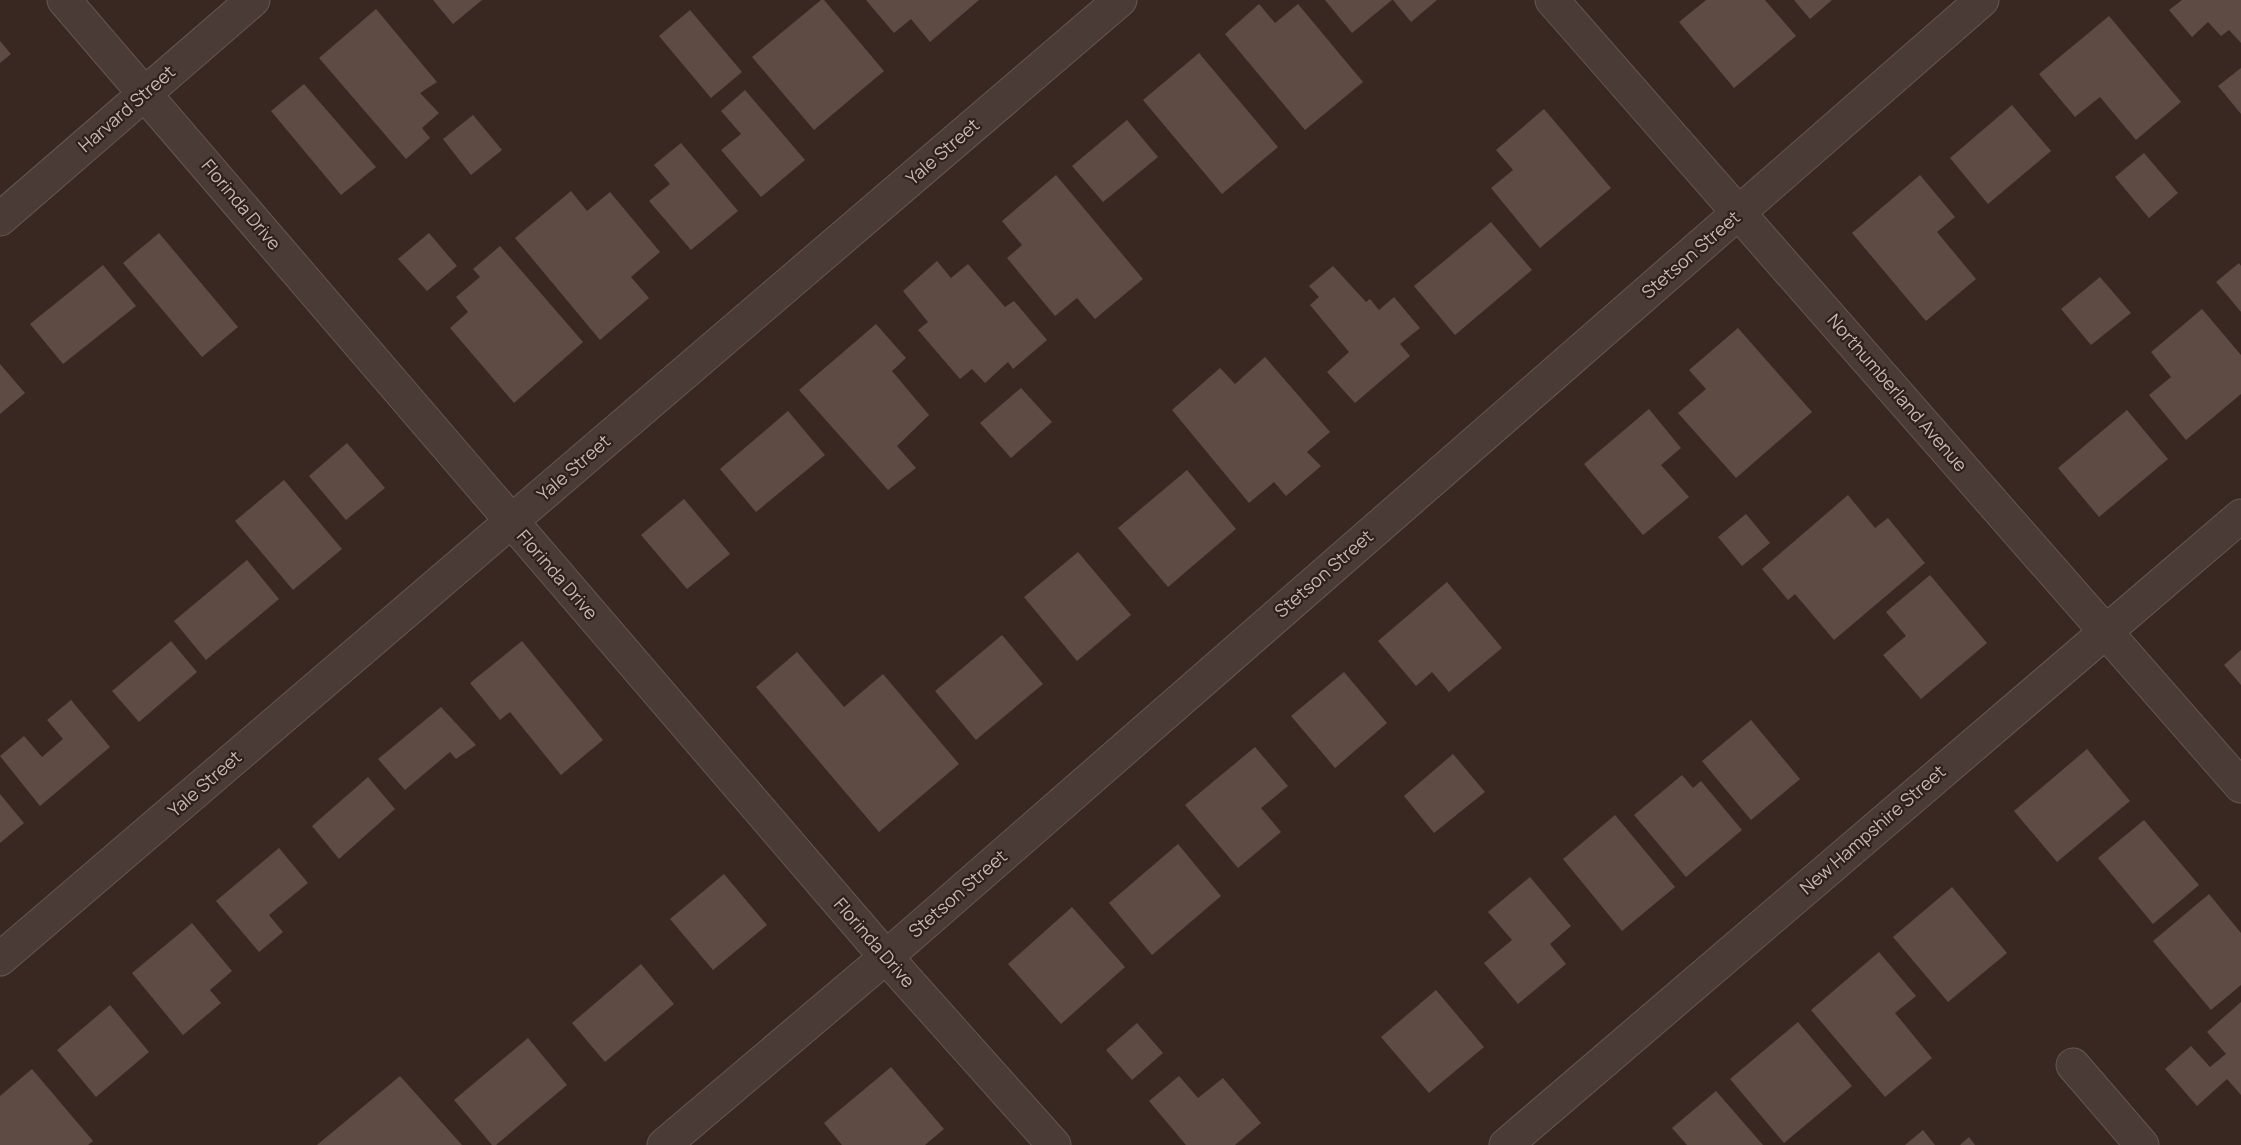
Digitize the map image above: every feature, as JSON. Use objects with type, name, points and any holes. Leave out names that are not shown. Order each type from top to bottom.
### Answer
[{"type":"street","name":"Florinda Drive","points":[[64,0],[886,957],[1054,1145]]},
{"type":"street","name":"Harvard Street","points":[[0,219],[253,0]]},
{"type":"street","name":"Yale Street","points":[[0,959],[1120,0]]},
{"type":"street","name":"Northumberland Avenue","points":[[1552,0],[2241,786]]},
{"type":"street","name":"Stetson Street","points":[[664,1145],[886,957],[1982,0]]},
{"type":"street","name":"New Hampshire Street","points":[[1506,1145],[2241,516]]},
{"type":"street","points":[[2073,1065],[2142,1145]]},
{"type":"building","points":[[433,0],[482,0],[453,24]]},
{"type":"building","points":[[821,0],[824,0],[884,71],[814,130],[752,57]]},
{"type":"building","points":[[866,0],[979,0],[930,42],[911,19],[894,33]]},
{"type":"building","points":[[1325,0],[1392,0],[1352,33]]},
{"type":"building","points":[[1393,0],[1437,0],[1411,22]]},
{"type":"building","points":[[1706,0],[1765,0],[1796,36],[1734,88],[1679,22]]},
{"type":"building","points":[[1794,0],[1832,0],[1810,19]]},
{"type":"building","points":[[2182,0],[2241,0],[2241,43],[2229,30],[2221,36],[2208,22],[2192,37],[2169,10]]},
{"type":"building","points":[[1259,4],[1275,23],[1298,4],[1363,82],[1305,130],[1225,34]]},
{"type":"building","points":[[376,9],[437,82],[420,93],[439,113],[422,128],[430,138],[406,159],[319,58]]},
{"type":"building","points":[[690,10],[742,72],[711,98],[659,36]]},
{"type":"building","points":[[2109,16],[2181,102],[2136,140],[2100,97],[2075,117],[2039,74]]},
{"type":"building","points":[[0,41],[11,54],[0,63]]},
{"type":"building","points":[[1199,53],[1278,147],[1222,194],[1143,100]]},
{"type":"building","points":[[2241,68],[2241,114],[2218,86]]},
{"type":"building","points":[[304,84],[376,167],[341,195],[271,111]]},
{"type":"building","points":[[745,90],[805,160],[761,197],[721,150],[741,134],[721,111]]},
{"type":"building","points":[[2012,105],[2051,151],[1988,204],[1950,158]]},
{"type":"building","points":[[1544,109],[1611,188],[1540,248],[1491,188],[1513,170],[1496,150]]},
{"type":"building","points":[[473,115],[502,150],[471,175],[443,139]]},
{"type":"building","points":[[1127,120],[1158,157],[1103,202],[1072,166]]},
{"type":"building","points":[[681,143],[738,211],[691,250],[649,201],[670,184],[654,165]]},
{"type":"building","points":[[2144,153],[2178,193],[2149,218],[2115,177]]},
{"type":"building","points":[[1056,175],[1143,279],[1095,319],[1077,298],[1055,316],[1007,258],[1022,245],[1002,221]]},
{"type":"building","points":[[1920,175],[1955,217],[1937,232],[1976,279],[1926,321],[1852,233]]},
{"type":"building","points":[[571,191],[587,211],[610,192],[660,252],[631,277],[649,298],[600,340],[515,238]]},
{"type":"building","points":[[1491,222],[1532,270],[1455,335],[1414,286]]},
{"type":"building","points":[[159,233],[238,327],[202,357],[123,263]]},
{"type":"building","points":[[429,233],[457,266],[427,291],[398,259]]},
{"type":"building","points":[[500,246],[583,342],[514,403],[450,328],[468,312],[456,297],[480,277],[473,269]]},
{"type":"building","points":[[937,261],[951,278],[968,264],[1005,307],[1014,301],[1047,340],[1013,369],[1008,362],[985,383],[972,369],[960,379],[918,330],[928,322],[903,291]]},
{"type":"building","points":[[2239,263],[2241,266],[2241,312],[2216,282]]},
{"type":"building","points":[[103,265],[136,306],[63,364],[30,324]]},
{"type":"building","points":[[1333,266],[1366,302],[1370,299],[1379,310],[1394,297],[1420,328],[1400,344],[1410,356],[1355,403],[1327,372],[1349,352],[1310,305],[1319,297],[1309,286]]},
{"type":"building","points":[[2100,277],[2131,313],[2091,345],[2061,309]]},
{"type":"building","points":[[2202,309],[2241,355],[2241,394],[2186,440],[2149,395],[2171,377],[2151,352]]},
{"type":"building","points":[[876,324],[906,358],[892,371],[929,415],[897,446],[916,468],[888,490],[799,390]]},
{"type":"building","points":[[1738,328],[1812,412],[1736,478],[1678,413],[1706,389],[1689,370]]},
{"type":"building","points":[[1265,357],[1330,432],[1307,452],[1321,466],[1286,496],[1274,482],[1249,503],[1172,410],[1220,368],[1235,384]]},
{"type":"building","points":[[0,364],[25,393],[0,414]]},
{"type":"building","points":[[1021,388],[1052,422],[1011,458],[980,423]]},
{"type":"building","points":[[1649,409],[1681,448],[1661,465],[1689,497],[1643,535],[1584,464]]},
{"type":"building","points":[[2127,410],[2168,459],[2099,517],[2058,468]]},
{"type":"building","points":[[788,411],[825,455],[756,512],[720,469]]},
{"type":"building","points":[[347,443],[385,488],[346,520],[309,476]]},
{"type":"building","points":[[1187,470],[1236,529],[1168,587],[1118,528]]},
{"type":"building","points":[[284,480],[342,549],[293,590],[235,521]]},
{"type":"building","points":[[1848,495],[1875,528],[1888,518],[1925,563],[1834,640],[1795,594],[1788,600],[1762,569]]},
{"type":"building","points":[[684,499],[730,554],[687,589],[641,535]]},
{"type":"building","points":[[1746,514],[1770,543],[1742,566],[1718,537]]},
{"type":"building","points":[[1078,552],[1131,615],[1077,661],[1024,597]]},
{"type":"building","points":[[247,560],[279,599],[206,660],[174,621]]},
{"type":"building","points":[[1930,575],[1987,643],[1921,699],[1883,655],[1906,636],[1886,612]]},
{"type":"building","points":[[1447,582],[1502,648],[1449,692],[1432,672],[1416,686],[1378,641]]},
{"type":"building","points":[[1002,635],[1043,684],[976,740],[935,691]]},
{"type":"building","points":[[171,641],[197,672],[139,722],[112,691]]},
{"type":"building","points":[[522,641],[603,740],[561,775],[510,712],[500,720],[470,683]]},
{"type":"building","points":[[2241,650],[2241,685],[2224,665]]},
{"type":"building","points":[[797,652],[844,707],[883,674],[959,764],[879,832],[756,687]]},
{"type":"building","points":[[1344,672],[1387,723],[1335,768],[1291,716]]},
{"type":"building","points":[[71,700],[110,747],[40,806],[0,756],[24,736],[42,757],[63,739],[47,720]]},
{"type":"building","points":[[441,707],[476,745],[456,759],[450,752],[405,790],[378,759]]},
{"type":"building","points":[[1751,720],[1800,779],[1751,820],[1702,761]]},
{"type":"building","points":[[1255,747],[1288,786],[1261,808],[1281,832],[1238,868],[1185,805]]},
{"type":"building","points":[[2087,749],[2130,801],[2057,862],[2014,811]]},
{"type":"building","points":[[1453,754],[1485,792],[1434,833],[1404,796]]},
{"type":"building","points":[[1682,775],[1693,788],[1701,781],[1742,830],[1686,877],[1634,815]]},
{"type":"building","points":[[368,777],[395,809],[339,859],[312,826]]},
{"type":"building","points":[[0,794],[24,823],[0,843]]},
{"type":"building","points":[[1615,815],[1675,887],[1622,931],[1563,859]]},
{"type":"building","points":[[2144,820],[2199,885],[2153,924],[2098,858]]},
{"type":"building","points":[[1178,844],[1221,896],[1152,955],[1109,903]]},
{"type":"building","points":[[279,848],[308,883],[269,915],[283,932],[259,952],[216,901]]},
{"type":"building","points":[[724,874],[767,925],[713,970],[670,919]]},
{"type":"building","points":[[1530,877],[1571,926],[1550,944],[1566,964],[1518,1004],[1484,963],[1512,940],[1488,912]]},
{"type":"building","points":[[1952,887],[2007,953],[1948,1002],[1893,937]]},
{"type":"building","points":[[2209,894],[2241,933],[2241,985],[2211,1010],[2153,941]]},
{"type":"building","points":[[1072,907],[1125,967],[1061,1024],[1008,964]]},
{"type":"building","points":[[192,923],[232,971],[210,990],[221,1003],[183,1035],[132,973]]},
{"type":"building","points":[[1879,952],[1916,996],[1895,1013],[1932,1058],[1885,1097],[1811,1010]]},
{"type":"building","points":[[641,964],[674,1004],[605,1062],[572,1023]]},
{"type":"building","points":[[1436,990],[1484,1047],[1429,1093],[1381,1037]]},
{"type":"building","points":[[2241,1002],[2241,1095],[2227,1079],[2197,1106],[2165,1069],[2191,1046],[2210,1067],[2226,1054],[2207,1032]]},
{"type":"building","points":[[110,1005],[149,1052],[96,1097],[57,1050]]},
{"type":"building","points":[[1798,1022],[1852,1086],[1784,1143],[1730,1079]]},
{"type":"building","points":[[1137,1023],[1163,1053],[1132,1080],[1106,1050]]},
{"type":"building","points":[[528,1038],[567,1085],[496,1145],[492,1145],[454,1100]]},
{"type":"building","points":[[891,1067],[944,1129],[925,1145],[842,1145],[824,1123]]},
{"type":"building","points":[[32,1069],[93,1141],[88,1145],[0,1145],[0,1096]]},
{"type":"building","points":[[400,1076],[462,1145],[317,1145]]},
{"type":"building","points":[[1179,1076],[1198,1098],[1223,1078],[1261,1123],[1235,1145],[1186,1145],[1149,1101]]},
{"type":"building","points":[[1716,1091],[1763,1145],[1687,1145],[1672,1128]]},
{"type":"building","points":[[1923,1130],[1935,1145],[1905,1145]]},
{"type":"building","points":[[1969,1137],[1975,1145],[1960,1145]]}]
